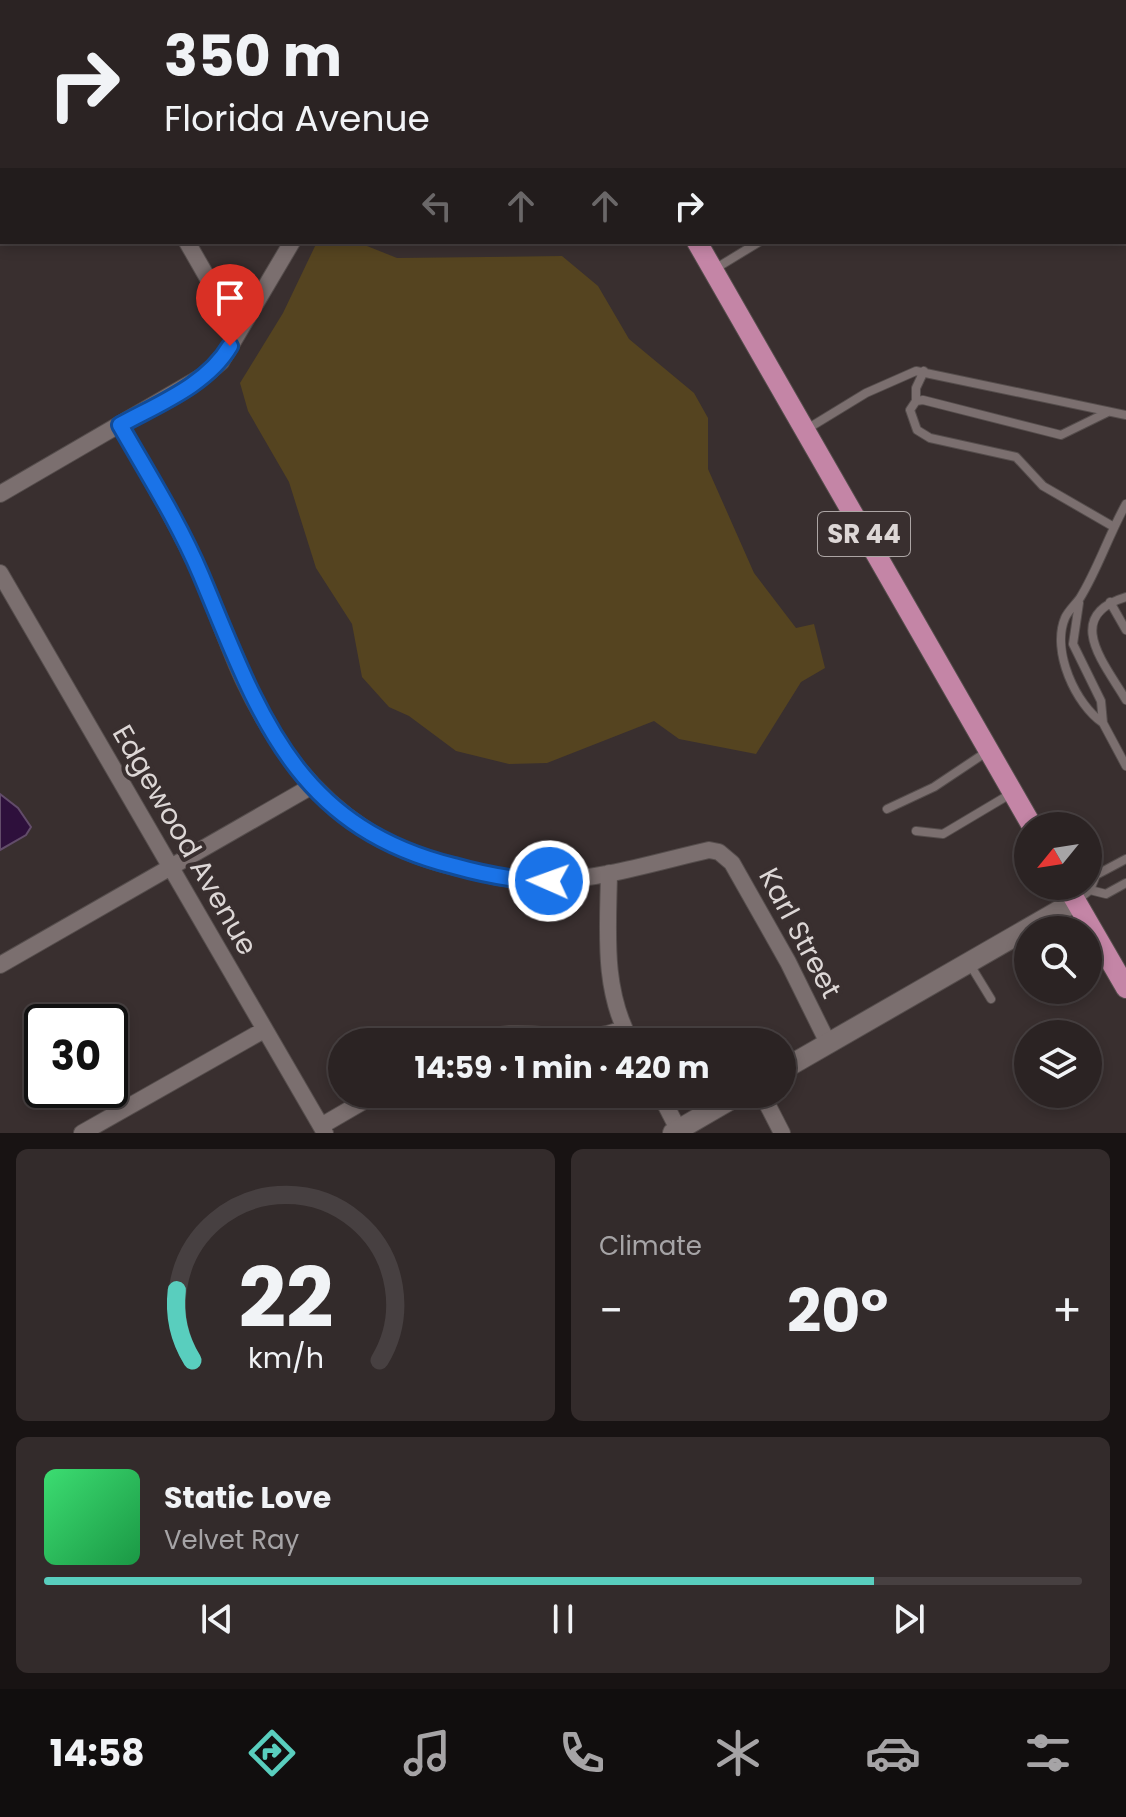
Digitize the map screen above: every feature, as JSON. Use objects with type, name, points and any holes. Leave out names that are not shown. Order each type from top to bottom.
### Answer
[{"type":"main road","name":"SR 44","points":[[698,244],[1024,812]]},
{"type":"main road","points":[[1082,900],[1126,988]]},
{"type":"street","points":[[188,244],[238,331]]},
{"type":"street","points":[[0,494],[208,373],[221,362],[291,244]]},
{"type":"street","points":[[120,425],[189,548],[261,714],[281,749],[334,808],[379,840],[435,862],[520,881],[609,873],[609,986],[624,1028]]},
{"type":"street","name":"Edgewood Avenue","points":[[0,573],[6,596],[323,1129]]},
{"type":"street","points":[[0,965],[312,786]]},
{"type":"street","name":"Karl Street","points":[[609,873],[709,850],[719,852],[732,863],[767,923],[828,1043]]},
{"type":"street","points":[[796,1062],[969,963],[1066,900]]},
{"type":"street","points":[[93,1130],[264,1030]]},
{"type":"street","points":[[323,1129],[355,1108]]},
{"type":"street","points":[[666,1108],[677,1132],[717,1108]]},
{"type":"street","points":[[769,1108],[782,1133]]},
{"type":"lane","points":[[713,270],[756,244]]},
{"type":"lane","points":[[924,371],[916,388],[916,401],[910,410],[917,430],[930,438],[1016,457],[1043,486],[1114,527]]},
{"type":"lane","points":[[805,430],[901,375],[924,371],[1126,415]]},
{"type":"lane","points":[[916,401],[923,400],[1061,435],[1108,412]]},
{"type":"lane","points":[[1103,723],[1090,714],[1070,678],[1063,651],[1064,618],[1080,598],[1126,504]]},
{"type":"lane","points":[[1126,597],[1110,602],[1095,616],[1090,631],[1097,651],[1126,700]]},
{"type":"lane","points":[[1080,598],[1073,644],[1101,701],[1103,723],[1126,766]]},
{"type":"lane","points":[[1110,602],[1126,630]]},
{"type":"lane","points":[[887,809],[934,787],[989,750]]},
{"type":"lane","points":[[916,831],[943,834],[1013,792]]},
{"type":"lane","points":[[1102,872],[1126,859]]},
{"type":"lane","points":[[1102,894],[1126,883]]},
{"type":"lane","points":[[969,963],[991,999]]},
{"type":"shaded area","points":[[316,244],[362,244],[397,258],[562,256],[598,286],[629,339],[694,393],[708,418],[708,469],[754,573],[796,628],[814,624],[825,668],[801,682],[756,754],[679,739],[654,721],[547,763],[509,764],[456,751],[409,716],[389,707],[362,677],[352,624],[316,568],[289,482],[248,411],[240,383],[283,313]]},
{"type":"shaded area","points":[[0,794],[18,808],[31,827],[26,835],[0,850]]},
{"type":"route","points":[[230,346],[221,362],[193,384],[120,425],[189,548],[244,681],[281,749],[334,808],[379,840],[435,862],[500,878],[549,881]]}]
